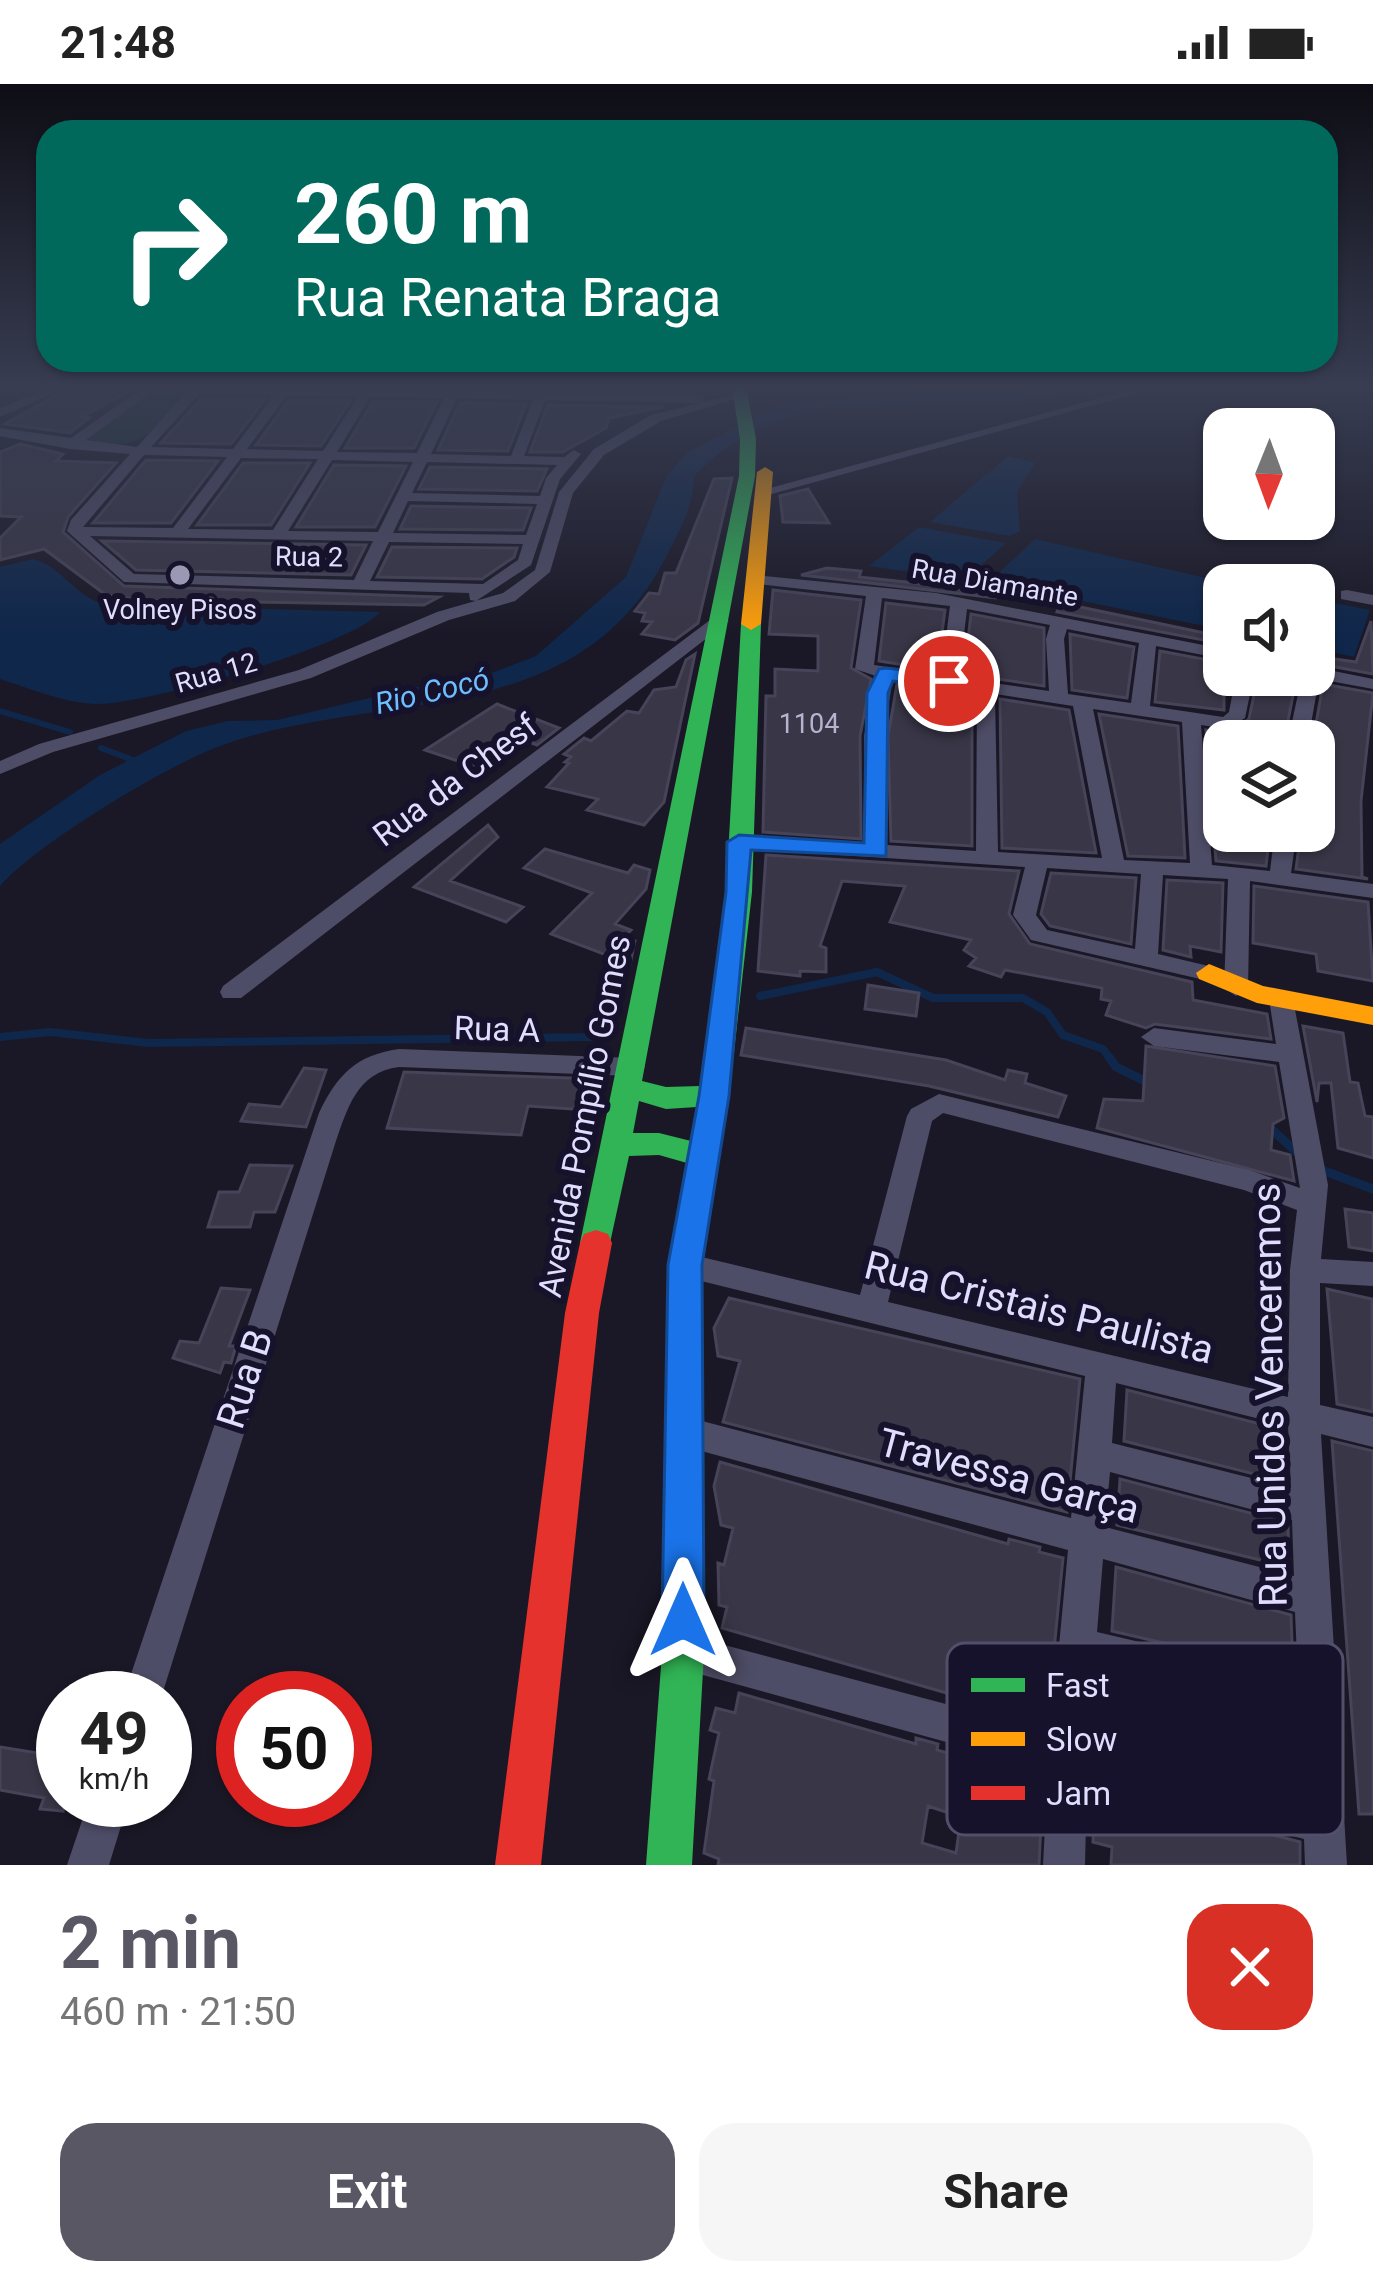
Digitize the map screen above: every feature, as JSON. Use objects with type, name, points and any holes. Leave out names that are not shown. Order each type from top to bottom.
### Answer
[{"type":"main road","name":"Avenida Pompílio Gomes","points":[[518,1865],[582,1312],[748,470]]},
{"type":"main road","name":"Avenida Pompílio Gomes","points":[[669,1865],[683,1653],[685,1265],[714,1096],[739,892],[742,712],[762,470]]},
{"type":"main road","points":[[1227,978],[1373,996]]},
{"type":"main road","points":[[1227,978],[1281,999],[1373,1016]]},
{"type":"main road","points":[[630,1078],[666,1098],[714,1096]]},
{"type":"main road","points":[[617,1145],[659,1144],[702,1156]]},
{"type":"street","points":[[75,531],[121,470]]},
{"type":"street","points":[[177,532],[224,470]]},
{"type":"street","points":[[278,535],[318,470]]},
{"type":"street","points":[[360,585],[417,470]]},
{"type":"street","name":"Rua 12","points":[[443,616],[520,569],[544,500],[561,470]]},
{"type":"street","name":"Rua 12","points":[[0,768],[46,748],[318,670],[443,616],[509,597],[538,579],[566,492],[586,470]]},
{"type":"street","points":[[764,481],[808,479],[841,470]]},
{"type":"street","points":[[405,497],[544,500]]},
{"type":"street","points":[[75,531],[532,540]]},
{"type":"street","name":"Rua 2","points":[[75,531],[130,579],[487,589]]},
{"type":"street","name":"Rua Diamante","points":[[755,580],[959,602],[1203,650]]},
{"type":"street","points":[[875,590],[864,669],[1233,721],[1240,696]]},
{"type":"street","points":[[1346,596],[1373,600]]},
{"type":"street","points":[[949,681],[959,602]]},
{"type":"street","name":"Rua da Chesf","points":[[232,992],[720,621]]},
{"type":"street","points":[[1059,698],[1055,639],[1060,622]]},
{"type":"street","points":[[1140,708],[1148,638]]},
{"type":"street","points":[[877,851],[873,794],[878,693],[886,674]]},
{"type":"street","points":[[1335,678],[1373,684]]},
{"type":"street","points":[[986,688],[987,859]]},
{"type":"street","points":[[1082,702],[1115,867]]},
{"type":"street","points":[[1191,717],[1201,871]]},
{"type":"street","points":[[739,842],[1239,873],[1373,891]]},
{"type":"street","points":[[1280,877],[1283,852]]},
{"type":"street","points":[[1037,863],[1025,924],[1046,937],[1227,978],[1239,873]]},
{"type":"street","points":[[1145,959],[1152,869]]},
{"type":"street","name":"Rua Unidos Venceremos","points":[[1281,999],[1286,1054],[1314,1194],[1305,1270],[1304,1415],[1317,1643]]},
{"type":"street","points":[[1154,1036],[1286,1054]]},
{"type":"street","name":"Rua A","points":[[361,1067],[377,1058],[399,1058],[630,1078]]},
{"type":"street","name":"Rua B","points":[[151,1671],[332,1112],[361,1067]]},
{"type":"street","points":[[871,1310],[920,1116],[939,1103],[1314,1194]]},
{"type":"street","name":"Rua Cristais Paulista","points":[[685,1265],[1373,1432]]},
{"type":"street","points":[[1305,1270],[1373,1274]]},
{"type":"street","points":[[1077,1643],[1098,1454],[1102,1366]]},
{"type":"street","name":"Travessa Garça","points":[[682,1431],[1314,1599]]},
{"type":"street","points":[[1098,1454],[1310,1509]]},
{"type":"street","points":[[683,1653],[947,1723]]},
{"type":"street","points":[[88,1865],[100,1827]]},
{"type":"street","points":[[1064,1865],[1065,1835]]},
{"type":"water","name":"Rio Cocó","points":[[671,470],[701,470],[694,476],[680,530],[624,617],[576,655],[522,681],[462,697],[275,730],[215,748],[101,809],[0,886],[0,844],[100,775],[186,731],[228,721],[277,720],[416,687],[460,685],[536,656],[626,577]]},
{"type":"water","points":[[991,470],[1031,470],[1017,492],[1020,531],[1009,536],[930,522]]},
{"type":"water","points":[[919,527],[1006,543],[965,580],[869,566]]},
{"type":"water","points":[[1035,539],[1203,577],[1203,626],[989,582]]},
{"type":"water","points":[[33,559],[88,597],[109,605],[380,612],[331,641],[247,671],[123,701],[74,702],[0,679],[0,567]]},
{"type":"water","points":[[1335,603],[1370,610],[1354,657],[1335,653]]},
{"type":"building","points":[[0,470],[110,470],[68,517],[63,532],[124,586],[439,597],[424,605],[139,600],[106,595],[44,549],[0,560],[0,538],[21,517],[0,516]]},
{"type":"building","points":[[137,470],[211,470],[171,523],[93,523]]},
{"type":"building","points":[[238,470],[306,470],[271,525],[197,525]]},
{"type":"building","points":[[331,470],[404,470],[375,527],[296,527]]},
{"type":"building","points":[[428,470],[546,470],[537,491],[419,489]]},
{"type":"building","points":[[732,478],[698,623],[675,640],[642,634],[652,622],[642,621],[645,613],[635,611],[649,593],[659,594],[665,573],[676,573],[714,479]]},
{"type":"building","points":[[808,489],[829,523],[783,522],[780,496]]},
{"type":"building","points":[[411,506],[531,508],[523,530],[400,529]]},
{"type":"building","points":[[102,541],[366,545],[351,575],[136,570]]},
{"type":"building","points":[[392,547],[517,548],[514,557],[482,579],[377,577]]},
{"type":"building","points":[[827,568],[861,571],[859,577],[944,586],[997,598],[801,575]]},
{"type":"building","points":[[773,590],[861,600],[851,668],[871,679],[860,736],[861,839],[763,832],[766,696],[775,696],[775,669],[818,671],[818,636],[769,634]]},
{"type":"building","points":[[886,603],[945,610],[937,670],[879,661]]},
{"type":"building","points":[[1061,603],[1203,633],[1203,640],[1057,612]]},
{"type":"building","points":[[971,614],[1044,628],[1044,686],[964,674]]},
{"type":"building","points":[[1371,621],[1373,674],[1335,667],[1335,659],[1356,662]]},
{"type":"building","points":[[1070,634],[1134,647],[1127,698],[1072,690]]},
{"type":"building","points":[[1160,651],[1203,659],[1203,696],[1224,696],[1224,710],[1155,702]]},
{"type":"building","points":[[695,654],[664,802],[644,825],[587,810],[598,799],[547,787],[569,763],[565,762],[571,757],[564,754],[584,738],[591,741],[627,711],[639,713],[654,690],[676,687],[686,660]]},
{"type":"building","points":[[897,684],[972,695],[972,846],[891,841],[888,736]]},
{"type":"building","points":[[1335,686],[1373,693],[1361,801],[1362,877],[1368,879],[1296,869],[1298,852],[1335,852],[1335,720],[1317,720],[1321,696],[1335,696]]},
{"type":"building","points":[[1254,696],[1293,696],[1288,720],[1249,719]]},
{"type":"building","points":[[1000,699],[1069,710],[1096,853],[1002,848]]},
{"type":"building","points":[[497,704],[559,728],[537,745],[513,736],[473,766],[425,750]]},
{"type":"building","points":[[1099,714],[1178,726],[1185,858],[1128,856]]},
{"type":"building","points":[[488,825],[498,837],[450,881],[523,907],[506,922],[414,887]]},
{"type":"building","points":[[545,849],[628,873],[634,865],[650,870],[646,889],[615,924],[631,930],[624,937],[635,941],[630,964],[551,934],[592,893],[524,868]]},
{"type":"building","points":[[1215,852],[1268,852],[1266,866],[1216,861]]},
{"type":"building","points":[[766,855],[1019,871],[1009,914],[1030,944],[1192,982],[1193,1000],[1267,1014],[1271,1039],[1155,1024],[1146,1028],[1106,1015],[1111,1001],[1101,999],[1102,988],[1005,970],[1001,977],[969,966],[976,958],[964,950],[971,940],[890,922],[905,886],[842,881],[820,946],[826,948],[826,972],[800,971],[800,976],[758,971]]},
{"type":"building","points":[[1051,873],[1136,878],[1131,944],[1050,926],[1041,914]]},
{"type":"building","points":[[1167,880],[1223,883],[1221,952],[1190,946],[1191,957],[1163,950]]},
{"type":"building","points":[[1254,886],[1368,902],[1373,981],[1318,971],[1316,954],[1253,943]]},
{"type":"building","points":[[868,985],[919,993],[916,1016],[865,1009]]},
{"type":"building","points":[[1303,1026],[1343,1033],[1350,1082],[1358,1083],[1365,1116],[1373,1117],[1373,1158],[1338,1148],[1331,1083],[1319,1083],[1317,1102]]},
{"type":"building","points":[[746,1028],[946,1060],[1005,1080],[1008,1070],[1027,1074],[1025,1083],[1066,1096],[1058,1117],[929,1086],[741,1055]]},
{"type":"building","points":[[1146,1046],[1275,1066],[1284,1118],[1273,1124],[1271,1150],[1290,1155],[1294,1181],[1097,1128],[1104,1099],[1143,1101]]},
{"type":"building","points":[[304,1068],[326,1070],[306,1127],[241,1121],[249,1104],[281,1107]]},
{"type":"building","points":[[404,1072],[595,1079],[587,1110],[528,1106],[521,1135],[387,1128]]},
{"type":"building","points":[[250,1165],[292,1166],[275,1212],[254,1212],[250,1227],[208,1227],[219,1192],[239,1192]]},
{"type":"building","points":[[1345,1209],[1373,1213],[1373,1251],[1349,1247]]},
{"type":"building","points":[[221,1288],[250,1290],[229,1346],[236,1346],[231,1363],[224,1362],[220,1373],[173,1358],[180,1341],[199,1343]]},
{"type":"building","points":[[1327,1289],[1372,1299],[1373,1412],[1337,1404]]},
{"type":"building","points":[[729,1298],[1080,1379],[1067,1512],[723,1422],[740,1361],[718,1356],[714,1328]]},
{"type":"building","points":[[1127,1390],[1284,1430],[1286,1475],[1278,1474],[1278,1480],[1124,1441]]},
{"type":"building","points":[[1332,1441],[1373,1451],[1373,1814],[1359,1814]]},
{"type":"building","points":[[720,1462],[1008,1544],[1009,1539],[1040,1547],[1039,1552],[1063,1558],[1055,1643],[947,1643],[947,1693],[722,1628],[727,1607],[719,1605],[718,1563],[724,1565],[733,1528],[721,1525],[714,1486]]},
{"type":"building","points":[[1120,1479],[1288,1523],[1289,1567],[1117,1525]]},
{"type":"building","points":[[1116,1567],[1291,1615],[1292,1643],[1164,1643],[1112,1631]]},
{"type":"building","points":[[739,1693],[916,1744],[916,1738],[938,1744],[937,1750],[947,1753],[947,1812],[928,1806],[922,1843],[956,1853],[958,1835],[1040,1835],[1039,1865],[718,1865],[719,1859],[704,1853],[714,1781],[709,1779],[719,1733],[710,1730],[716,1708],[735,1713]]},
{"type":"building","points":[[0,1747],[36,1753],[36,1797],[0,1790]]},
{"type":"building","points":[[1093,1835],[1273,1835],[1300,1842],[1300,1865],[1111,1865],[1112,1847],[1093,1842]]},
{"type":"waterway","points":[[0,711],[70,732]]},
{"type":"waterway","points":[[101,748],[133,760]]},
{"type":"waterway","points":[[760,996],[877,972],[933,998],[1023,998],[1047,1012],[1063,1035],[1103,1049],[1111,1060]]},
{"type":"waterway","points":[[0,1037],[50,1032],[148,1043],[593,1037]]},
{"type":"waterway","points":[[1109,1057],[1116,1067],[1153,1085]]},
{"type":"waterway","points":[[1269,1127],[1302,1157]]},
{"type":"waterway","points":[[1319,1169],[1373,1189]]},
{"type":"traffic: fast","points":[[596,1243],[747,470]]},
{"type":"traffic: fast","points":[[669,1865],[683,1653],[685,1265],[714,1096],[739,892],[751,624]]},
{"type":"traffic: fast","points":[[628,1088],[666,1098],[714,1096]]},
{"type":"traffic: fast","points":[[618,1145],[659,1144],[702,1156]]},
{"type":"traffic: slow","points":[[751,624],[765,472]]},
{"type":"traffic: slow","points":[[1209,973],[1257,994],[1373,1016]]},
{"type":"traffic: jam","points":[[518,1865],[582,1313],[596,1243]]},
{"type":"place","name":"Volney Pisos","points":[[180,575]]},
{"type":"route","points":[[683,1620],[685,1265],[714,1096],[739,892],[739,842],[877,851],[873,794],[878,693],[886,674],[949,681]]}]
